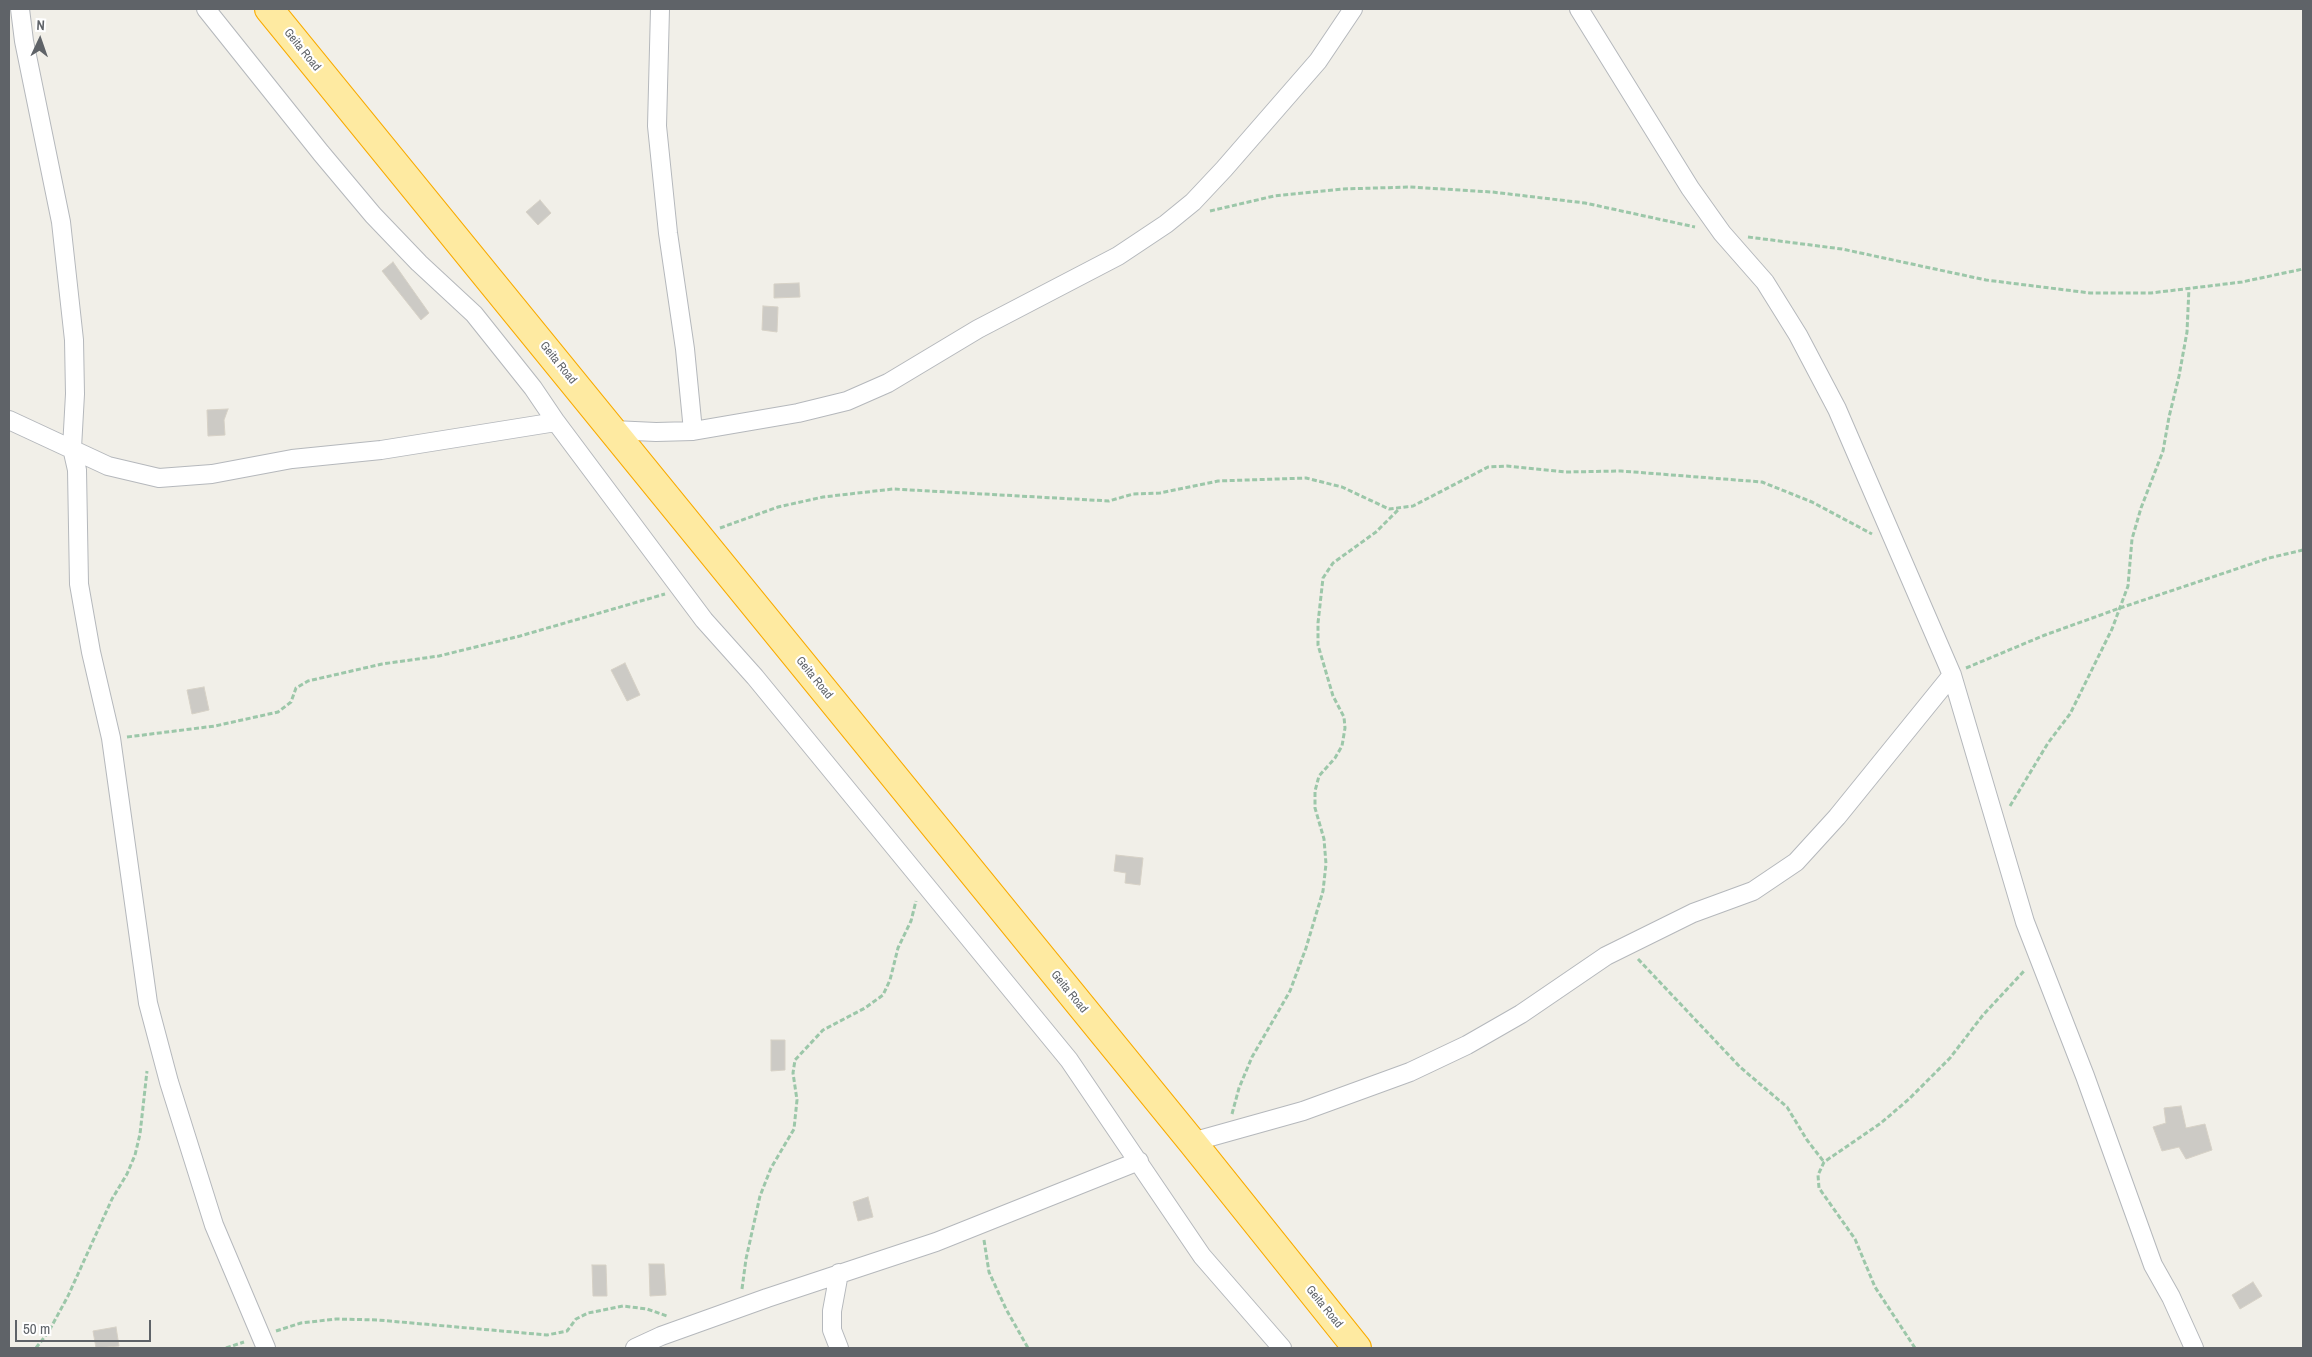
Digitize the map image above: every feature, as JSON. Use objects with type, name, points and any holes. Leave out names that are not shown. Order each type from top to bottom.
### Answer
[{"type":"highway","name":"Geita Road","points":[[269,9],[1192,1142],[1357,1348]]},
{"type":"street","points":[[20,9],[24,41],[61,222],[74,340],[75,394],[72,448],[77,470],[79,584],[90,652],[111,738],[147,994],[169,1082],[214,1225],[264,1342]]},
{"type":"street","points":[[206,9],[373,215],[474,314],[533,388],[556,422],[682,588],[704,620],[755,677],[1069,1060],[1202,1256],[1282,1348]]},
{"type":"street","points":[[660,9],[657,126],[668,233],[685,349],[693,431]]},
{"type":"street","points":[[613,430],[693,431],[789,415],[847,401],[888,383],[978,329],[1082,276],[1150,235],[1193,202],[1318,61],[1353,9]]},
{"type":"street","points":[[1579,9],[1690,188],[1722,233],[1765,282],[1798,334],[1837,409],[1952,674],[2025,922],[2092,1094],[2153,1265],[2171,1297],[2194,1348]]},
{"type":"street","points":[[9,420],[108,466],[159,478],[212,474],[292,460],[381,450],[556,422]]},
{"type":"street","points":[[1192,1142],[1304,1111],[1410,1072],[1467,1045],[1521,1014],[1606,956],[1693,913],[1753,891],[1796,862],[1872,776],[1952,674]]},
{"type":"street","points":[[635,1348],[740,1307],[936,1242],[1139,1161]]},
{"type":"street","points":[[839,1273],[832,1311],[832,1330],[839,1348]]},
{"type":"path","points":[[1208,212],[1274,196],[1342,189],[1410,187],[1492,192],[1585,203],[1722,233],[1842,249],[1986,280],[2090,293],[2152,293],[2242,282],[2303,269]]},
{"type":"path","points":[[1997,830],[2030,770],[2070,714],[2112,629],[2128,586],[2132,539],[2141,508],[2163,452],[2179,376],[2188,332],[2189,288]]},
{"type":"path","points":[[698,536],[778,507],[823,497],[893,488],[1109,501],[1133,494],[1160,493],[1218,481],[1306,478],[1342,487],[1389,509],[1413,506],[1488,467],[1507,466],[1566,472],[1621,471],[1762,482],[1812,502],[1897,547]]},
{"type":"path","points":[[1228,1131],[1239,1088],[1252,1057],[1290,991],[1306,948],[1323,891],[1326,864],[1324,839],[1315,808],[1315,791],[1319,776],[1335,758],[1342,746],[1345,728],[1344,717],[1334,696],[1318,645],[1318,624],[1323,578],[1333,563],[1369,537],[1400,508]]},
{"type":"path","points":[[1952,674],[2045,635],[2120,608],[2269,558],[2303,550]]},
{"type":"path","points":[[111,738],[152,735],[215,726],[278,712],[290,702],[296,688],[308,681],[382,664],[457,652],[602,614],[682,588]]},
{"type":"path","points":[[740,1307],[746,1259],[760,1196],[771,1168],[794,1129],[797,1100],[793,1073],[795,1060],[823,1030],[865,1008],[883,995],[890,980],[898,948],[911,921],[920,878]]},
{"type":"path","points":[[1627,946],[1740,1067],[1787,1107],[1807,1140],[1824,1162]]},
{"type":"path","points":[[1915,1348],[1875,1287],[1854,1239],[1819,1188],[1818,1175],[1824,1162],[1881,1123],[1950,1058],[1983,1014],[2038,957]]},
{"type":"path","points":[[36,1348],[50,1331],[68,1296],[112,1199],[127,1174],[135,1155],[140,1134],[147,1068]]},
{"type":"path","points":[[982,1224],[989,1272],[1006,1309],[1028,1348]]},
{"type":"path","points":[[264,1342],[301,1323],[336,1319],[378,1320],[547,1336],[567,1331],[572,1323],[582,1316],[623,1306],[647,1309],[669,1316],[686,1327]]},
{"type":"building","points":[[540,200],[551,213],[538,225],[526,212]]},
{"type":"building","points":[[393,262],[429,313],[421,320],[382,271]]},
{"type":"building","points":[[799,283],[800,297],[774,298],[774,284]]},
{"type":"building","points":[[763,306],[778,307],[777,332],[762,330]]},
{"type":"building","points":[[228,409],[224,420],[225,435],[208,436],[207,410]]},
{"type":"building","points":[[625,663],[640,695],[627,701],[611,670]]},
{"type":"building","points":[[204,687],[209,710],[192,714],[187,690]]},
{"type":"building","points":[[1116,855],[1143,858],[1140,885],[1125,883],[1126,873],[1114,871]]},
{"type":"building","points":[[771,1040],[785,1040],[785,1070],[771,1071]]},
{"type":"building","points":[[2181,1106],[2186,1128],[2205,1124],[2212,1150],[2186,1159],[2179,1147],[2162,1151],[2153,1127],[2166,1123],[2164,1108]]},
{"type":"building","points":[[868,1197],[873,1217],[858,1221],[853,1202]]},
{"type":"building","points":[[649,1264],[664,1264],[666,1295],[650,1296]]},
{"type":"building","points":[[592,1265],[606,1265],[607,1296],[593,1296]]},
{"type":"building","points":[[2253,1282],[2262,1296],[2240,1309],[2232,1295]]},
{"type":"building","points":[[116,1327],[119,1346],[96,1348],[93,1331]]}]
